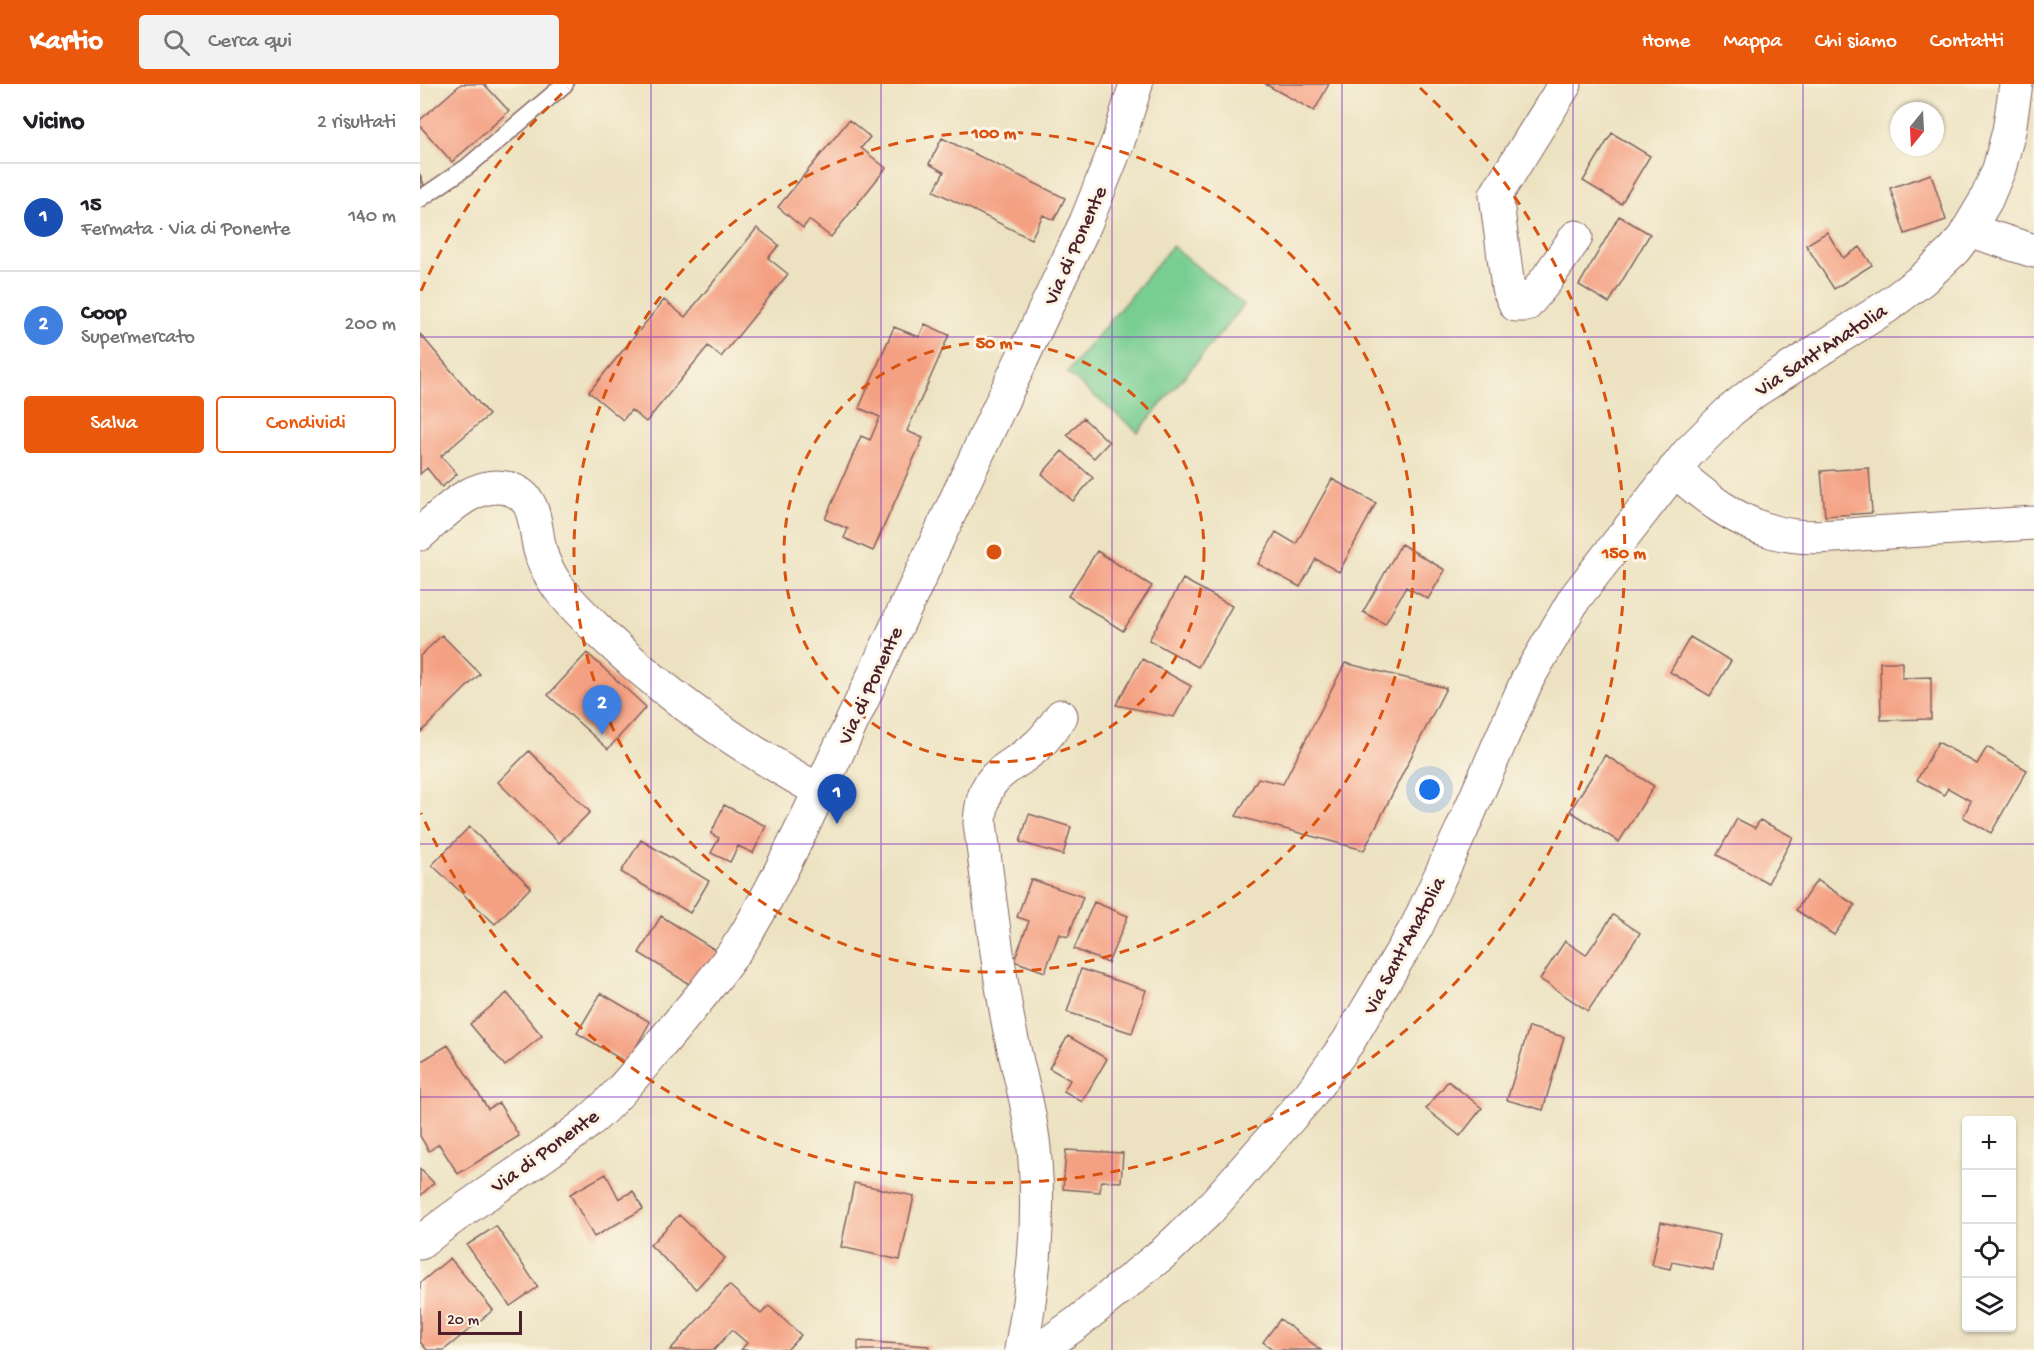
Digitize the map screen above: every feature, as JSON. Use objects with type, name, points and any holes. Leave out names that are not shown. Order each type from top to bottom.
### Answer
[{"type":"main road","name":"Via di Ponente","points":[[420,1243],[474,1201],[589,1121],[649,1058],[693,1006],[742,940],[794,845],[820,791],[1086,222],[1118,142],[1136,84]]},
{"type":"main road","points":[[1565,84],[1496,195],[1508,288],[1516,305],[1526,305],[1576,237]]},
{"type":"main road","name":"Via Sant'Anatolia","points":[[1039,1350],[1077,1323],[1166,1251],[1208,1211],[1309,1096],[1361,1021],[1417,926],[1528,678],[1588,580],[1700,439],[1744,398],[1906,292],[1947,257],[1968,230],[1986,200],[1999,169],[2009,131],[2016,84]]},
{"type":"main road","points":[[1968,230],[2034,251]]},
{"type":"main road","points":[[1674,470],[1710,501],[1732,515],[1784,535],[1825,537],[2034,523]]},
{"type":"main road","points":[[420,534],[460,500],[481,490],[502,488],[519,494],[533,510],[541,552],[550,573],[574,605],[598,630],[638,668],[670,693],[778,768],[820,791]]},
{"type":"main road","points":[[1021,1350],[1034,1273],[1037,1202],[1035,1161],[1029,1112],[1009,1028],[996,947],[980,816],[983,798],[991,782],[1007,765],[1039,744],[1061,716]]},
{"type":"lane","points":[[420,199],[459,173],[564,84]]},
{"type":"green space","points":[[1172,246],[1244,305],[1138,432],[1067,373]]},
{"type":"building","points":[[461,84],[484,84],[509,111],[452,162],[420,126],[420,120]]},
{"type":"building","points":[[1265,84],[1329,84],[1314,111]]},
{"type":"building","points":[[849,120],[870,137],[861,148],[886,168],[831,237],[809,220],[803,228],[778,207]]},
{"type":"building","points":[[1612,133],[1650,156],[1621,204],[1583,181]]},
{"type":"building","points":[[942,138],[1065,198],[1054,220],[1043,215],[1031,239],[934,191],[944,172],[929,164]]},
{"type":"building","points":[[420,174],[426,191],[420,193]]},
{"type":"building","points":[[1931,174],[1946,220],[1905,234],[1890,188]]},
{"type":"building","points":[[1619,216],[1650,234],[1609,303],[1579,285]]},
{"type":"building","points":[[757,228],[779,245],[768,258],[788,274],[721,357],[708,346],[646,422],[631,410],[623,420],[589,392],[664,300],[685,317]]},
{"type":"building","points":[[1827,232],[1843,258],[1860,247],[1872,265],[1834,289],[1806,245]]},
{"type":"building","points":[[925,324],[949,335],[907,431],[923,438],[873,551],[844,538],[848,529],[825,519],[861,436],[870,440],[880,417],[859,408],[894,327],[919,337]]},
{"type":"building","points":[[420,334],[489,415],[441,456],[457,474],[442,487],[427,468],[420,474]]},
{"type":"building","points":[[1083,418],[1109,442],[1094,458],[1067,435]]},
{"type":"building","points":[[1062,451],[1093,478],[1073,501],[1042,474]]},
{"type":"building","points":[[1869,468],[1872,513],[1825,516],[1821,471]]},
{"type":"building","points":[[1332,479],[1376,503],[1339,572],[1316,559],[1300,587],[1258,564],[1276,532],[1296,544]]},
{"type":"building","points":[[1401,544],[1445,570],[1428,599],[1406,587],[1385,624],[1363,612]]},
{"type":"building","points":[[1097,551],[1152,586],[1123,631],[1068,596]]},
{"type":"building","points":[[1183,579],[1232,606],[1198,667],[1149,640]]},
{"type":"building","points":[[442,635],[480,674],[420,733],[420,656]]},
{"type":"building","points":[[1690,637],[1731,661],[1710,696],[1670,672]]},
{"type":"building","points":[[587,653],[646,707],[608,749],[548,695]]},
{"type":"building","points":[[1142,659],[1191,686],[1174,717],[1116,705]]},
{"type":"building","points":[[1880,662],[1902,662],[1902,678],[1931,677],[1931,719],[1881,720]]},
{"type":"building","points":[[1345,663],[1446,688],[1364,850],[1236,816],[1258,778],[1283,784]]},
{"type":"building","points":[[1938,742],[1977,764],[1987,747],[2027,770],[1991,833],[1963,817],[1971,801],[1948,788],[1944,795],[1917,780]]},
{"type":"building","points":[[529,751],[590,812],[559,843],[498,782]]},
{"type":"building","points":[[1605,755],[1654,786],[1619,842],[1570,811]]},
{"type":"building","points":[[724,805],[766,826],[753,853],[738,846],[730,862],[711,853],[719,838],[711,834]]},
{"type":"building","points":[[1029,814],[1071,827],[1063,855],[1020,842]]},
{"type":"building","points":[[1737,819],[1755,828],[1760,820],[1793,837],[1768,883],[1717,855]]},
{"type":"building","points":[[469,827],[531,887],[495,924],[432,865]]},
{"type":"building","points":[[641,840],[709,881],[690,913],[621,872]]},
{"type":"building","points":[[1031,879],[1083,897],[1068,937],[1059,934],[1045,972],[1014,961],[1029,921],[1017,917]]},
{"type":"building","points":[[1817,880],[1855,905],[1834,935],[1796,910]]},
{"type":"building","points":[[1094,902],[1128,916],[1108,963],[1074,949]]},
{"type":"building","points":[[1613,915],[1640,933],[1588,1011],[1540,979],[1565,941],[1586,955]]},
{"type":"building","points":[[661,916],[720,953],[697,989],[639,953]]},
{"type":"building","points":[[1081,969],[1146,990],[1132,1033],[1067,1012]]},
{"type":"building","points":[[507,993],[542,1036],[505,1066],[470,1024]]},
{"type":"building","points":[[601,993],[650,1022],[627,1063],[577,1033]]},
{"type":"building","points":[[1529,1027],[1564,1037],[1543,1110],[1507,1100]]},
{"type":"building","points":[[1068,1036],[1107,1059],[1082,1102],[1064,1091],[1070,1080],[1049,1068]]},
{"type":"building","points":[[448,1045],[488,1109],[499,1103],[519,1136],[458,1174],[439,1144],[429,1151],[420,1136],[420,1062]]},
{"type":"building","points":[[1448,1081],[1482,1108],[1460,1136],[1426,1109]]},
{"type":"building","points":[[1066,1150],[1123,1153],[1121,1182],[1101,1181],[1100,1192],[1063,1189]]},
{"type":"building","points":[[420,1169],[434,1183],[420,1196]]},
{"type":"building","points":[[606,1174],[619,1199],[633,1191],[643,1209],[594,1237],[570,1194]]},
{"type":"building","points":[[854,1183],[914,1196],[900,1260],[841,1247]]},
{"type":"building","points":[[679,1215],[725,1258],[696,1289],[650,1245]]},
{"type":"building","points":[[1661,1222],[1720,1235],[1713,1270],[1672,1262],[1670,1269],[1652,1265]]},
{"type":"building","points":[[496,1226],[538,1287],[510,1306],[467,1245]]},
{"type":"building","points":[[450,1258],[493,1310],[444,1350],[427,1350],[420,1342],[420,1283]]},
{"type":"building","points":[[729,1285],[761,1314],[769,1306],[801,1335],[787,1350],[741,1350],[747,1343],[732,1330],[714,1350],[670,1350]]},
{"type":"building","points":[[1280,1319],[1321,1350],[1274,1350],[1263,1342]]},
{"type":"building","points":[[858,1341],[929,1346],[929,1350],[858,1350]]},
{"type":"place","name":"Coop","points":[[602,735]]},
{"type":"place","name":"15","points":[[837,824]]}]
